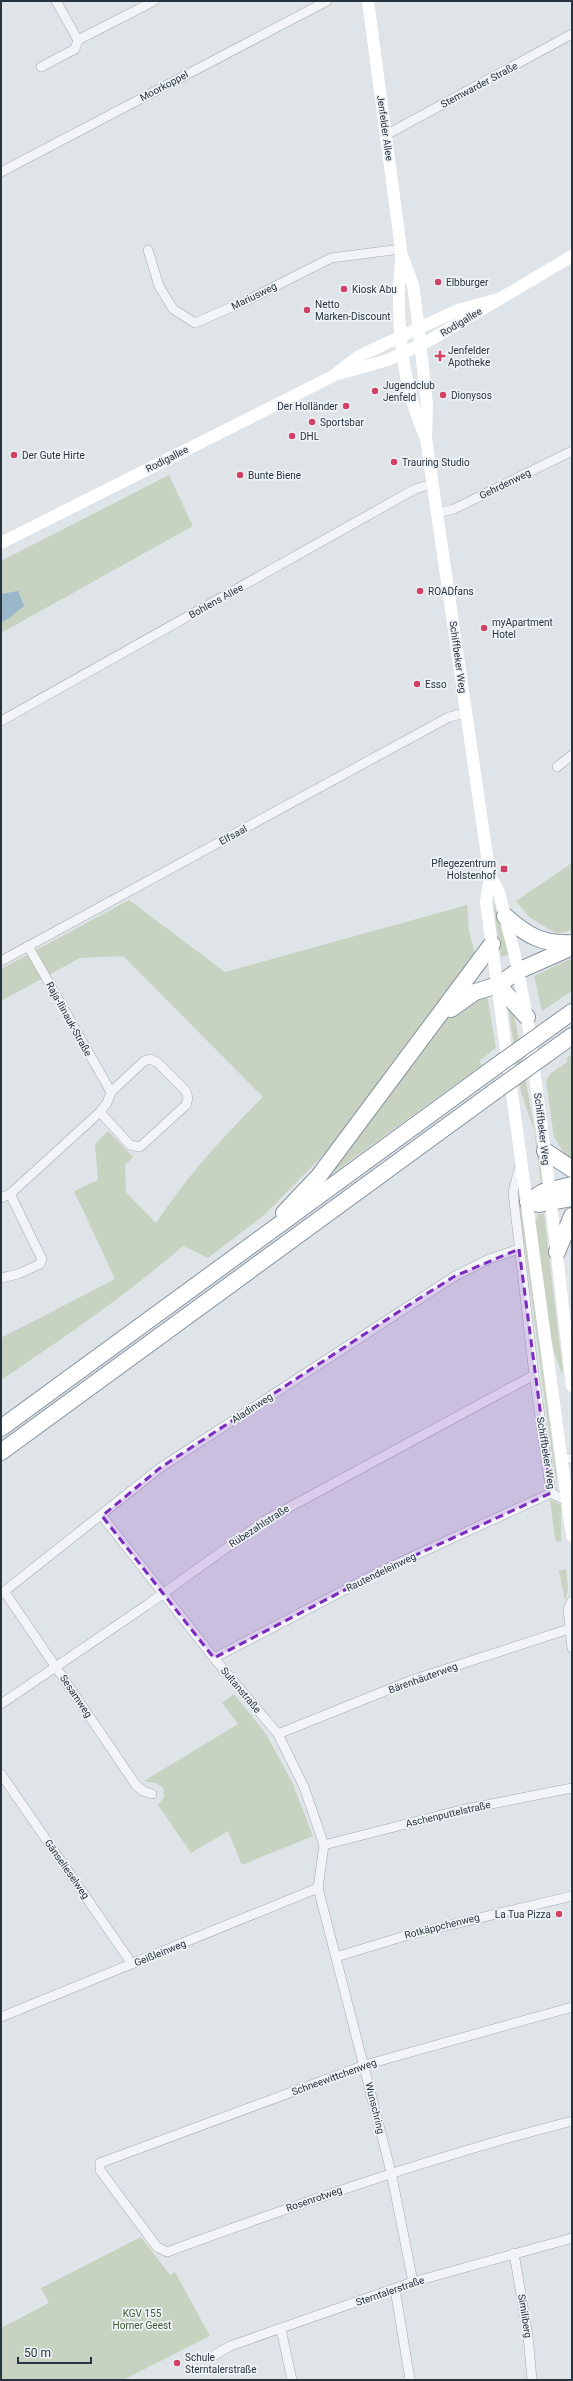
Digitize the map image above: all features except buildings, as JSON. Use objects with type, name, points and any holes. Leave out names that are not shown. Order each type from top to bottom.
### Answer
[{"type":"highway","points":[[505,916],[529,936],[538,940],[572,943]]},
{"type":"highway","points":[[255,1243],[320,1176],[434,1025],[492,944]]},
{"type":"highway","points":[[434,1025],[454,1006],[475,992],[498,985],[518,971],[572,947]]},
{"type":"highway","points":[[498,985],[527,1017]]},
{"type":"highway","points":[[1,1428],[572,1012]]},
{"type":"highway","points":[[1,1452],[572,1036]]},
{"type":"highway","points":[[552,1050],[572,1040]]},
{"type":"highway","points":[[545,1151],[572,1169]]},
{"type":"highway","points":[[550,1196],[572,1185]]},
{"type":"highway","points":[[528,1202],[536,1195],[572,1198]]},
{"type":"highway","points":[[557,1252],[572,1216]]},
{"type":"main road","name":"Jenfelder Allee","points":[[368,1],[402,252],[412,285],[418,329]]},
{"type":"main road","name":"Jenfelder Allee","points":[[401,337],[398,288],[402,252]]},
{"type":"main road","name":"Rodigallee","points":[[333,376],[378,364],[420,346],[466,321],[498,299],[572,256]]},
{"type":"main road","name":"Rodigallee","points":[[1,543],[333,376],[359,356],[472,304],[498,299]]},
{"type":"main road","name":"Schiffbeker Weg","points":[[418,329],[427,406],[426,438],[490,876],[486,902],[528,1202],[567,1458],[567,1501],[572,1536]]},
{"type":"main road","name":"Schiffbeker Weg","points":[[401,337],[402,354],[412,407],[426,438]]},
{"type":"main road","name":"Schiffbeker Weg","points":[[490,876],[498,892],[505,916],[527,1017],[545,1151],[572,1386]]},
{"type":"street","points":[[56,1],[78,40]]},
{"type":"street","points":[[41,67],[75,49],[78,40],[154,1]]},
{"type":"street","name":"Moorkoppel","points":[[1,172],[327,1]]},
{"type":"street","name":"Stemwarder Straße","points":[[386,135],[572,34]]},
{"type":"street","name":"Mariusweg","points":[[148,250],[159,286],[173,309],[195,323],[248,300],[330,258],[402,252]]},
{"type":"street","name":"Gehrdenweg","points":[[437,513],[454,509],[572,451]]},
{"type":"street","name":"Bohlens Allee","points":[[1,721],[415,489],[432,484]]},
{"type":"street","name":"Elfsaal","points":[[1,961],[449,717],[466,713]]},
{"type":"street","points":[[557,767],[572,755]]},
{"type":"street","name":"Raja-Ilinauk-Straße","points":[[28,946],[110,1092]]},
{"type":"street","points":[[1,1278],[18,1274],[40,1264],[42,1259],[5,1196],[100,1112],[108,1103],[110,1092],[144,1061],[150,1059],[157,1062],[186,1091],[188,1098],[186,1105],[140,1146],[130,1145],[100,1112]]},
{"type":"street","name":"Schiffbeker Weg","points":[[522,1158],[513,1192],[534,1375],[551,1493],[567,1501]]},
{"type":"street","name":"Aladinweg","points":[[3,1592],[102,1516],[160,1468],[412,1303],[462,1273],[489,1260],[520,1249]]},
{"type":"street","name":"Rübezahlstraße","points":[[1,1704],[163,1593],[264,1521],[534,1375]]},
{"type":"street","name":"Rautendeleinweg","points":[[214,1658],[383,1570],[551,1493]]},
{"type":"street","name":"Sultanstraße","points":[[102,1516],[214,1658],[278,1734],[304,1787],[324,1845],[318,1888]]},
{"type":"street","name":"Sesamweg","points":[[3,1592],[136,1785],[143,1791],[152,1794]]},
{"type":"street","points":[[572,1601],[568,1609],[572,1648]]},
{"type":"street","name":"Bärenhäuterweg","points":[[278,1734],[412,1680],[569,1629]]},
{"type":"street","name":"Gänselieselweg","points":[[1,1774],[132,1964]]},
{"type":"street","name":"Aschenputtelstraße","points":[[324,1845],[461,1810],[572,1788]]},
{"type":"street","name":"Geißleinweg","points":[[1,2017],[318,1888]]},
{"type":"street","name":"Wunschring","points":[[318,1888],[365,2065],[391,2172],[413,2282]]},
{"type":"street","name":"Rotkäppchenweg","points":[[336,1957],[408,1934],[572,1896]]},
{"type":"street","name":"Schneewittchenweg","points":[[100,2163],[365,2065],[572,2007]]},
{"type":"street","name":"Rosenrotweg","points":[[100,2163],[100,2170],[157,2247],[167,2252],[391,2172],[511,2136],[572,2121]]},
{"type":"street","name":"Sterntalerstraße","points":[[213,2356],[230,2346],[413,2282],[514,2252],[572,2238]]},
{"type":"street","name":"Similiberg","points":[[514,2252],[528,2336],[532,2380]]},
{"type":"street","points":[[395,2289],[410,2380]]},
{"type":"street","points":[[281,2329],[292,2380]]},
{"type":"highlighted area","points":[[519,1249],[551,1493],[383,1570],[214,1658],[102,1516],[160,1468],[412,1303],[455,1276]]},
{"type":"green space","points":[[169,475],[193,526],[1,633],[1,561]]},
{"type":"green space","points":[[572,863],[572,930],[557,934],[529,917],[516,901]]},
{"type":"green space","points":[[129,900],[225,972],[467,905],[469,931],[476,957],[337,1141],[264,1215],[208,1258],[183,1246],[94,1316],[1,1380],[1,1338],[115,1279],[74,1191],[98,1180],[95,1144],[108,1131],[133,1157],[125,1165],[126,1192],[156,1223],[180,1189],[206,1157],[263,1097],[123,956],[80,958],[1,1001],[1,969]]},
{"type":"green space","points":[[493,900],[509,954],[501,957]]},
{"type":"green space","points":[[572,958],[572,991],[542,1011],[534,976]]},
{"type":"green space","points":[[487,995],[496,1048],[479,1061],[482,1065],[319,1183],[436,1029],[463,1005]]},
{"type":"green space","points":[[508,1006],[513,1012],[516,1023],[540,1164],[543,1184],[541,1185],[534,1130],[521,1092]]},
{"type":"green space","points":[[572,1054],[572,1166],[554,1137],[546,1081],[550,1074],[567,1062],[567,1058]]},
{"type":"green space","points":[[517,1187],[519,1187],[557,1479],[555,1479]]},
{"type":"green space","points":[[538,1214],[544,1214],[563,1372],[561,1372],[551,1342],[535,1222]]},
{"type":"green space","points":[[550,1499],[561,1505],[561,1541],[558,1542],[555,1539]]},
{"type":"green space","points":[[566,1569],[568,1589],[565,1601],[559,1571]]},
{"type":"green space","points":[[234,1694],[266,1734],[292,1782],[313,1836],[242,1865],[228,1831],[191,1853],[158,1805],[164,1797],[163,1788],[156,1783],[144,1781],[238,1724],[222,1703]]},
{"type":"green space","name":"KGV 155 Horner Geest","points":[[141,2237],[170,2275],[175,2272],[210,2336],[123,2380],[1,2380],[1,2328],[49,2303],[41,2288]]},
{"type":"water","points":[[18,591],[24,606],[8,619],[1,622],[1,594]]},
{"type":"place","name":"Elbburger","points":[[438,282]]},
{"type":"place","name":"Kiosk Abu","points":[[344,289]]},
{"type":"place","name":"Netto Marken-Discount","points":[[307,310]]},
{"type":"place","name":"Jenfelder Apotheke","points":[[440,356]]},
{"type":"place","name":"Jugendclub Jenfeld","points":[[375,391]]},
{"type":"place","name":"Dionysos","points":[[443,395]]},
{"type":"place","name":"Der Holländer","points":[[346,406]]},
{"type":"place","name":"Sportsbar","points":[[312,422]]},
{"type":"place","name":"DHL","points":[[292,436]]},
{"type":"place","name":"Der Gute Hirte","points":[[14,455]]},
{"type":"place","name":"Trauring Studio","points":[[394,462]]},
{"type":"place","name":"Bunte Biene","points":[[240,475]]},
{"type":"place","name":"ROADfans","points":[[420,591]]},
{"type":"place","name":"myApartment Hotel","points":[[484,628]]},
{"type":"place","name":"Esso","points":[[417,684]]},
{"type":"place","name":"Pflegezentrum Holstenhof","points":[[504,869]]},
{"type":"place","name":"La Tua Pizza","points":[[559,1914]]},
{"type":"place","name":"Schule Sterntalerstraße","points":[[177,2363]]}]
